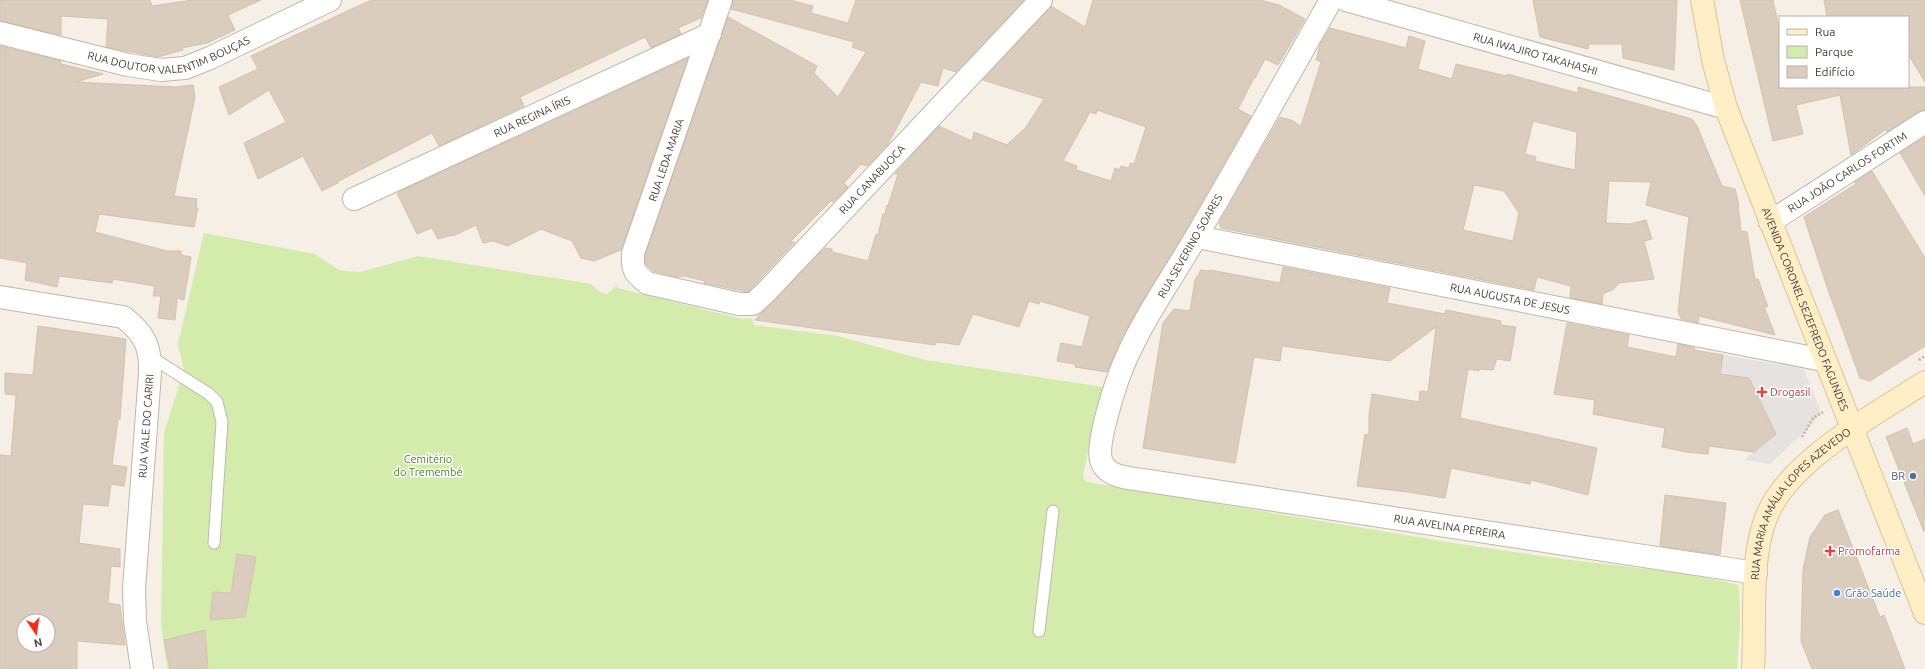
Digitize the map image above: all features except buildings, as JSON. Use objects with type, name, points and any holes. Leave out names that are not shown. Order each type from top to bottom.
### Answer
[{"type":"main road","name":"AVENIDA CORONEL SEZEFREDO FAGUNDES","points":[[1702,0],[1713,60],[1726,108],[1824,360],[1925,613]]},
{"type":"main road","name":"RUA MARIA AMÁLIA LOPES AZEVEDO","points":[[1753,669],[1756,573],[1760,543],[1766,518],[1779,494],[1801,469],[1852,429],[1925,382]]},
{"type":"street","name":"RUA DOUTOR VALENTIM BOUÇAS","points":[[0,33],[128,65],[161,70],[184,68],[210,58],[310,5],[330,0]]},
{"type":"street","name":"RUA LEDA MARIA","points":[[680,291],[647,283],[637,276],[633,266],[633,253],[721,0]]},
{"type":"street","name":"RUA CANABUOCA","points":[[680,291],[739,304],[753,304],[1041,0]]},
{"type":"street","name":"RUA SEVERINO SOARES","points":[[1142,480],[1122,477],[1108,471],[1101,460],[1105,424],[1125,361],[1150,314],[1196,237],[1331,0]]},
{"type":"street","name":"RUA IWAJIRO TAKAHASHI","points":[[1346,0],[1726,108]]},
{"type":"street","name":"RUA REGINA ÍRIS","points":[[354,199],[710,34]]},
{"type":"street","name":"RUA JOÃO CARLOS FORTIM","points":[[1770,222],[1925,122]]},
{"type":"street","name":"RUA AUGUSTA DE JESUS","points":[[1196,237],[1824,360]]},
{"type":"street","name":"RUA VALE DO CARIRI","points":[[0,298],[123,317],[137,328],[147,344],[151,358],[134,590],[135,620],[142,669]]},
{"type":"street","name":"RUA AVELINA PEREIRA","points":[[1142,480],[1756,573]]},
{"type":"lane","points":[[151,358],[209,394],[217,402],[221,411],[221,442],[214,543]]},
{"type":"lane","points":[[1039,631],[1054,511]]},
{"type":"green space","name":"Cemitério do Tremembé","points":[[204,233],[315,254],[339,270],[345,271],[360,272],[418,256],[591,284],[601,293],[607,294],[617,285],[618,288],[742,319],[752,318],[754,325],[838,336],[925,360],[1103,387],[1083,475],[1087,482],[1447,542],[1562,559],[1692,574],[1738,585],[1740,623],[1737,669],[168,669],[161,624],[164,433],[184,370],[178,344]]},
{"type":"shaded area","points":[[1723,355],[1804,369],[1820,410],[1815,422],[1770,464],[1744,460],[1776,434],[1749,378],[1720,373]]},
{"type":"place","name":"Drogasil","points":[[1762,392]]},
{"type":"place","name":"BR","points":[[1913,476]]},
{"type":"place","name":"Promofarma","points":[[1830,551]]},
{"type":"place","name":"Grão Saúde","points":[[1837,593]]}]
